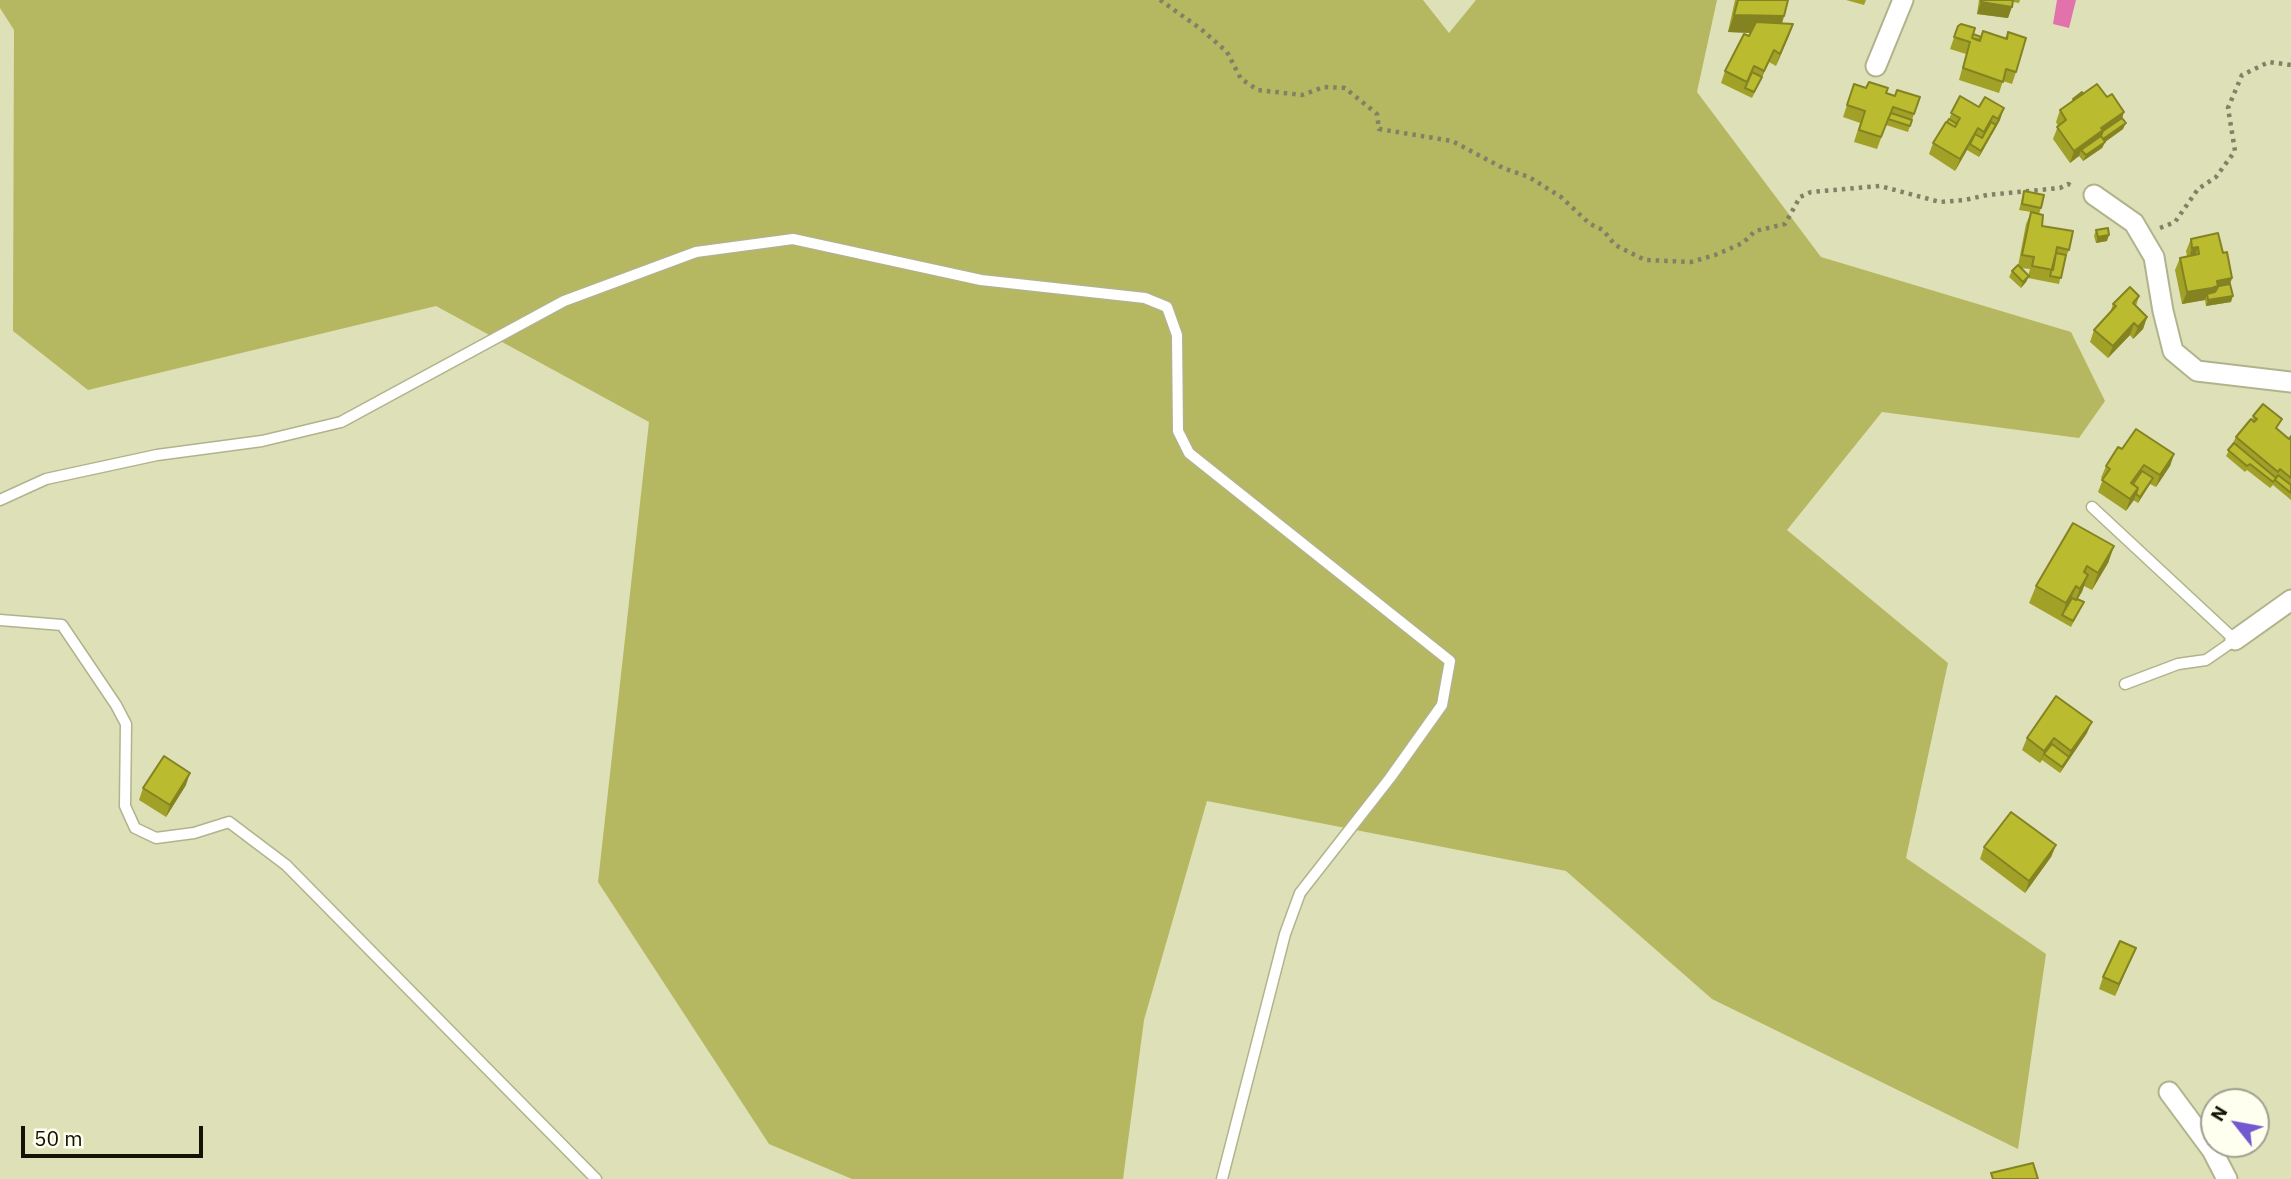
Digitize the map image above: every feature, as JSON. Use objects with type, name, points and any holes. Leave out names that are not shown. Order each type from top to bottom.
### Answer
[{"type":"street","points":[[1876,66],[1903,0]]},
{"type":"street","points":[[2094,195],[2134,223],[2154,257],[2173,351],[2197,371],[2291,382]]},
{"type":"street","points":[[2235,640],[2291,600]]},
{"type":"street","points":[[2169,1092],[2212,1150],[2227,1179]]},
{"type":"lane","points":[[0,500],[46,479],[157,455],[262,441],[341,422],[564,301],[696,253],[793,239],[981,279],[1145,298],[1167,307],[1177,335],[1178,431],[1189,453],[1450,661],[1442,705],[1390,778],[1300,893],[1285,934],[1222,1179]]},
{"type":"lane","points":[[2092,507],[2235,640],[2206,660],[2178,664],[2125,684]]},
{"type":"lane","points":[[0,620],[62,625],[116,705],[126,724],[125,806],[135,828],[156,838],[194,833],[229,822],[286,865],[596,1179]]},
{"type":"path","points":[[1160,0],[1201,29],[1227,52],[1241,79],[1258,90],[1302,95],[1324,88],[1345,88],[1377,114],[1379,129],[1451,141],[1503,168],[1528,177],[1562,197],[1590,224],[1603,230],[1615,245],[1645,260],[1691,261],[1715,255],[1743,243],[1755,231],[1785,225],[1800,197],[1811,192],[1880,186],[1940,202],[2060,188],[2068,184],[2094,195]]},
{"type":"path","points":[[2138,229],[2159,228],[2175,222],[2198,190],[2216,177],[2235,150],[2228,108],[2242,75],[2270,62],[2291,65]]},
{"type":"shaded area","points":[[0,0],[1423,0],[1449,33],[1476,0],[1717,0],[1697,92],[1821,257],[2071,332],[2105,401],[2079,438],[1882,412],[1787,530],[1948,663],[1906,858],[2046,954],[2018,1149],[1712,999],[1566,871],[1207,801],[1144,1020],[1123,1179],[852,1179],[769,1144],[598,882],[649,422],[436,306],[88,390],[13,331],[14,30],[0,8]]},
{"type":"shaded area","points":[[2057,0],[2076,0],[2069,28],[2053,24]]},
{"type":"building","points":[[1738,0],[1788,0],[1784,16],[1734,15]]},
{"type":"building","points":[[1981,0],[2013,0],[2012,7]]},
{"type":"building","points":[[1756,22],[1793,24],[1780,54],[1774,50],[1764,71],[1754,66],[1747,82],[1725,71],[1744,34],[1749,36]]},
{"type":"building","points":[[1961,24],[1975,28],[1972,38],[1980,41],[1983,31],[2007,39],[2008,32],[2026,38],[2016,72],[2006,69],[2003,82],[1963,68],[1970,42],[1954,37]]},
{"type":"building","points":[[1752,72],[1762,77],[1754,92],[1745,88]]},
{"type":"building","points":[[1869,82],[1888,88],[1886,93],[1895,96],[1897,90],[1920,97],[1914,114],[1893,107],[1881,137],[1859,130],[1865,111],[1847,105],[1854,84],[1866,88]]},
{"type":"building","points":[[2097,84],[2107,97],[2112,94],[2124,112],[2074,151],[2057,127],[2066,120],[2060,110]]},
{"type":"building","points":[[1960,96],[1979,107],[1985,97],[2004,108],[1998,119],[1993,116],[1984,132],[1978,128],[1960,159],[1933,143],[1946,122],[1955,127],[1960,118],[1951,113]]},
{"type":"building","points":[[1891,113],[1912,120],[1910,126],[1888,119]]},
{"type":"building","points":[[2122,118],[2126,123],[2103,139],[2103,131]]},
{"type":"building","points":[[1949,119],[1957,124],[1955,127],[1947,122]]},
{"type":"building","points":[[1991,122],[1996,125],[1981,151],[1970,144],[1975,134],[1982,138]]},
{"type":"building","points":[[2101,136],[2105,142],[2086,155],[2081,150]]},
{"type":"building","points":[[2024,191],[2044,195],[2041,208],[2022,204]]},
{"type":"building","points":[[2031,212],[2043,215],[2042,226],[2073,231],[2069,250],[2057,247],[2053,270],[2032,266],[2034,257],[2022,255]]},
{"type":"building","points":[[2108,228],[2109,235],[2098,237],[2096,230]]},
{"type":"building","points":[[2218,233],[2223,253],[2227,252],[2232,278],[2217,281],[2218,287],[2187,292],[2180,258],[2199,254],[2198,247],[2192,248],[2191,239]]},
{"type":"building","points":[[2056,253],[2066,255],[2061,278],[2050,276]]},
{"type":"building","points":[[2018,265],[2029,276],[2023,282],[2012,271]]},
{"type":"building","points":[[2230,284],[2233,296],[2208,300],[2207,294],[2215,292],[2218,287],[2214,287]]},
{"type":"building","points":[[2130,287],[2139,296],[2133,303],[2147,317],[2138,327],[2134,323],[2113,346],[2094,330],[2116,306],[2113,304]]},
{"type":"building","points":[[2263,404],[2282,419],[2276,428],[2289,439],[2291,436],[2291,478],[2280,469],[2278,472],[2236,437],[2251,419],[2254,422],[2257,419],[2253,416]]},
{"type":"building","points":[[2136,429],[2174,454],[2160,475],[2144,465],[2131,483],[2138,488],[2130,499],[2102,480],[2110,469],[2106,466],[2118,447],[2122,449]]},
{"type":"building","points":[[2234,443],[2276,478],[2273,482],[2228,450]]},
{"type":"building","points":[[2142,471],[2153,478],[2140,497],[2136,494],[2138,488],[2133,484]]},
{"type":"building","points":[[2278,475],[2291,485],[2291,493],[2275,480]]},
{"type":"building","points":[[2073,523],[2114,546],[2098,573],[2087,566],[2084,572],[2088,575],[2080,589],[2076,586],[2066,603],[2036,586]]},
{"type":"building","points":[[2072,598],[2084,602],[2073,621],[2062,615]]},
{"type":"building","points":[[2056,696],[2092,722],[2071,751],[2054,738],[2044,751],[2027,738]]},
{"type":"building","points":[[2052,744],[2069,757],[2062,767],[2044,754]]},
{"type":"building","points":[[164,756],[190,773],[170,805],[143,788]]},
{"type":"building","points":[[2011,812],[2056,845],[2029,881],[1984,847]]},
{"type":"building","points":[[2120,941],[2136,948],[2119,984],[2103,977]]},
{"type":"building","points":[[2033,1163],[2038,1179],[1993,1179],[1991,1173]]}]
